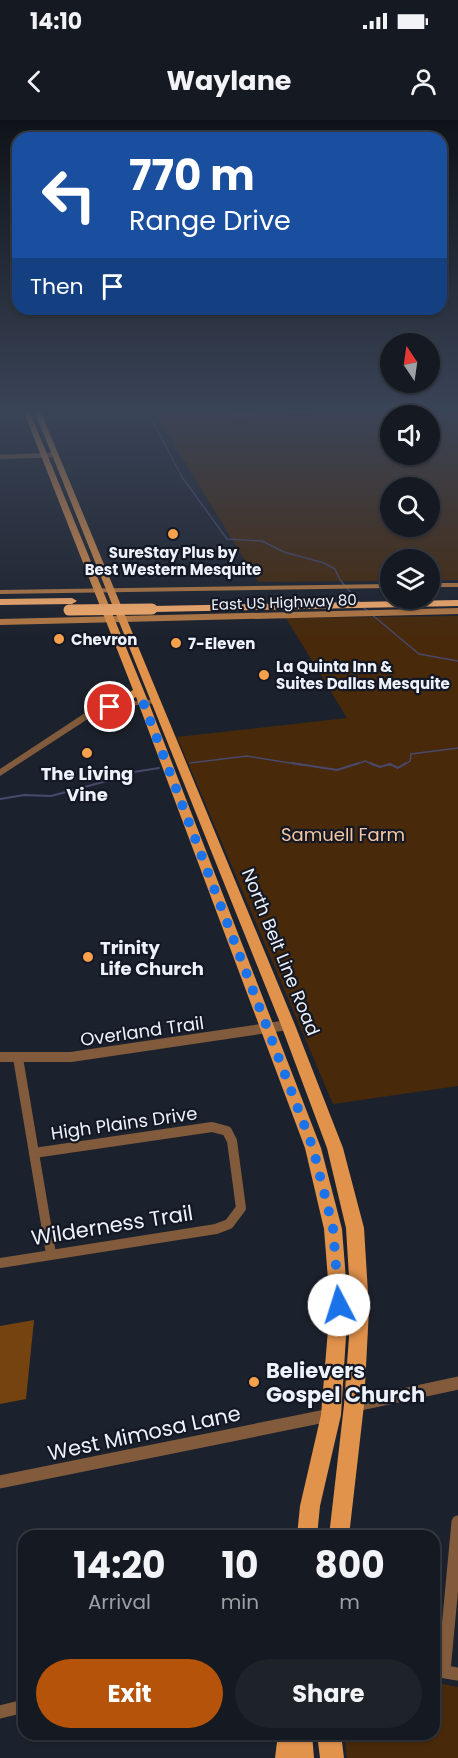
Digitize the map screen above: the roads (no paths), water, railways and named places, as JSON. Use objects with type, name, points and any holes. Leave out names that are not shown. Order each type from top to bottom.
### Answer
[{"type":"highway","points":[[440,596],[458,595]]},
{"type":"highway","points":[[0,611],[70,606],[323,598],[380,600]]},
{"type":"highway","points":[[0,602],[70,606]]},
{"type":"highway","points":[[149,605],[331,610],[380,602]]},
{"type":"highway","points":[[440,602],[458,603]]},
{"type":"main road","points":[[58,487],[68,487]]},
{"type":"main road","name":"North Belt Line Road","points":[[58,487],[127,662],[146,698],[200,830],[288,1025],[335,1148],[355,1228],[360,1309],[354,1405],[340,1530]]},
{"type":"main road","name":"North Belt Line Road","points":[[68,487],[139,661],[146,698]]},
{"type":"main road","points":[[69,516],[79,515]]},
{"type":"main road","points":[[440,585],[458,585]]},
{"type":"main road","name":"East US Highway 80","points":[[61,591],[380,586]]},
{"type":"main road","points":[[0,592],[61,591],[89,597],[93,605],[92,612],[76,619],[48,622],[0,622]]},
{"type":"main road","name":"East US Highway 80","points":[[48,622],[331,610],[458,611]]},
{"type":"main road","points":[[127,662],[139,661]]},
{"type":"main road","points":[[110,707],[146,698]]},
{"type":"main road","name":"North Belt Line Road","points":[[200,830],[313,1148],[333,1228],[339,1305],[331,1415],[310,1506],[308,1530]]},
{"type":"main road","points":[[287,1758],[289,1740]]},
{"type":"main road","points":[[300,1740],[302,1758]]},
{"type":"main road","points":[[330,1740],[332,1758]]},
{"type":"street","points":[[0,772],[91,713],[110,707]]},
{"type":"street","name":"Overland Trail","points":[[0,1057],[71,1058],[288,1025]]},
{"type":"street","points":[[18,1058],[51,1254]]},
{"type":"street","name":"High Plains Drive","points":[[34,1153],[194,1128],[212,1127],[228,1131],[232,1141],[242,1208],[229,1224]]},
{"type":"street","name":"Wilderness Trail","points":[[0,1263],[216,1229],[229,1224]]},
{"type":"street","points":[[331,1415],[354,1405],[458,1383]]},
{"type":"street","name":"West Mimosa Lane","points":[[0,1482],[331,1415]]},
{"type":"street","points":[[445,1672],[458,1522]]},
{"type":"street","points":[[0,1712],[18,1708]]},
{"type":"waterway","points":[[189,486],[227,539],[262,541],[284,552],[324,563],[335,569],[340,580],[360,603]]},
{"type":"waterway","points":[[364,608],[419,654],[458,661]]},
{"type":"waterway","points":[[404,765],[410,761],[411,754],[458,748]]},
{"type":"waterway","points":[[190,763],[247,756],[302,765]]},
{"type":"waterway","points":[[354,765],[365,761],[374,765]]},
{"type":"waterway","points":[[292,763],[337,770],[359,763]]},
{"type":"waterway","points":[[370,763],[380,767],[390,764],[398,768],[406,763]]},
{"type":"waterway","points":[[0,799],[24,795],[51,796],[114,779],[121,774],[159,768]]},
{"type":"place","name":"SureStay Plus by Best Western Mesquite","points":[[173,534]]},
{"type":"place","name":"Chevron","points":[[59,639]]},
{"type":"place","name":"7-Eleven","points":[[176,643]]},
{"type":"place","name":"La Quinta Inn & Suites Dallas Mesquite","points":[[264,675]]},
{"type":"place","name":"The Living Vine","points":[[87,753]]},
{"type":"place","name":"Trinity Life Church","points":[[88,957]]},
{"type":"place","name":"Believers Gospel Church","points":[[254,1382]]},
{"type":"park label","name":"Samuell Farm","points":[[343,834]]}]
